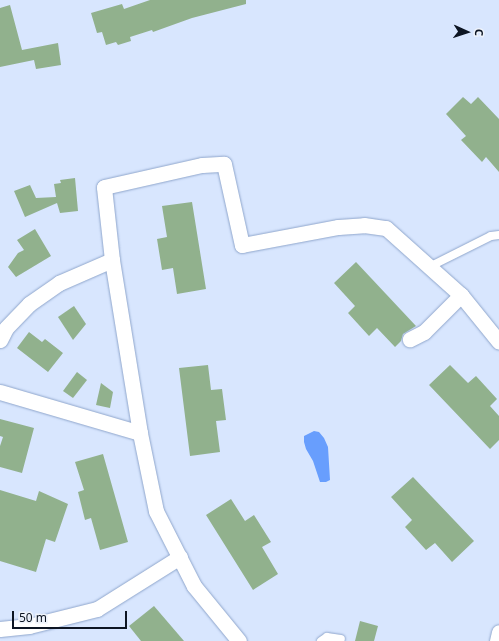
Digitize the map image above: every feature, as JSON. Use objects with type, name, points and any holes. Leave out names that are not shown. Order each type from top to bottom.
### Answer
[{"type":"street","points":[[239,641],[194,586],[156,511],[140,433],[112,260],[104,187],[202,165],[224,164],[242,244],[338,227],[364,225],[386,228],[429,267],[447,281],[499,342]]},
{"type":"street","points":[[0,340],[6,328],[28,304],[59,283],[112,260]]},
{"type":"street","points":[[410,339],[424,332],[460,295]]},
{"type":"street","points":[[0,392],[140,433]]},
{"type":"street","points":[[0,629],[29,626],[98,609],[180,557]]},
{"type":"street","points":[[497,641],[499,632]]},
{"type":"lane","points":[[429,267],[491,236],[499,234]]},
{"type":"lane","points":[[321,641],[327,637],[341,639]]},
{"type":"water","points":[[314,431],[319,432],[324,438],[328,447],[330,480],[326,482],[320,482],[313,461],[304,442],[304,436]]},
{"type":"building","points":[[150,0],[246,0],[246,4],[192,18],[153,32],[152,30],[130,37],[131,41],[118,45],[116,42],[106,45],[102,32],[97,33],[91,13],[122,4],[124,9]]},
{"type":"building","points":[[10,5],[22,50],[58,43],[61,65],[36,69],[34,60],[0,67],[0,8]]},
{"type":"building","points":[[463,97],[471,104],[478,97],[499,119],[499,172],[486,157],[482,162],[461,140],[466,136],[446,114]]},
{"type":"building","points":[[75,178],[78,211],[60,213],[57,203],[25,217],[14,191],[30,185],[36,198],[56,197],[54,184],[61,183],[60,180]]},
{"type":"building","points":[[192,202],[206,289],[177,294],[173,268],[162,270],[157,239],[167,237],[162,206]]},
{"type":"building","points":[[35,229],[51,256],[16,277],[8,267],[18,253],[24,250],[17,240]]},
{"type":"building","points":[[356,262],[416,326],[403,334],[401,341],[395,347],[377,328],[369,336],[348,313],[355,306],[334,283]]},
{"type":"building","points":[[74,306],[86,324],[73,340],[58,317]]},
{"type":"building","points":[[29,332],[42,342],[45,339],[63,353],[48,372],[17,348]]},
{"type":"building","points":[[208,365],[211,390],[222,389],[226,420],[216,421],[220,452],[190,456],[179,368]]},
{"type":"building","points":[[450,365],[468,383],[476,376],[497,399],[490,406],[499,416],[499,440],[490,449],[429,385]]},
{"type":"building","points":[[77,372],[87,380],[73,398],[63,391]]},
{"type":"building","points":[[101,383],[113,392],[110,408],[96,405]]},
{"type":"building","points":[[0,419],[34,428],[22,473],[0,467],[0,446],[3,437],[0,436]]},
{"type":"building","points":[[103,454],[128,542],[100,550],[91,518],[85,520],[78,492],[84,490],[75,462]]},
{"type":"building","points":[[413,477],[474,541],[452,562],[435,543],[426,550],[405,527],[412,520],[391,497]]},
{"type":"building","points":[[0,490],[36,501],[39,491],[68,504],[55,542],[46,539],[36,572],[0,561]]},
{"type":"building","points":[[231,499],[245,521],[254,515],[271,542],[262,547],[278,574],[253,590],[206,515]]},
{"type":"building","points":[[154,606],[184,641],[141,641],[129,626]]},
{"type":"building","points":[[360,621],[378,626],[374,641],[355,641]]}]
